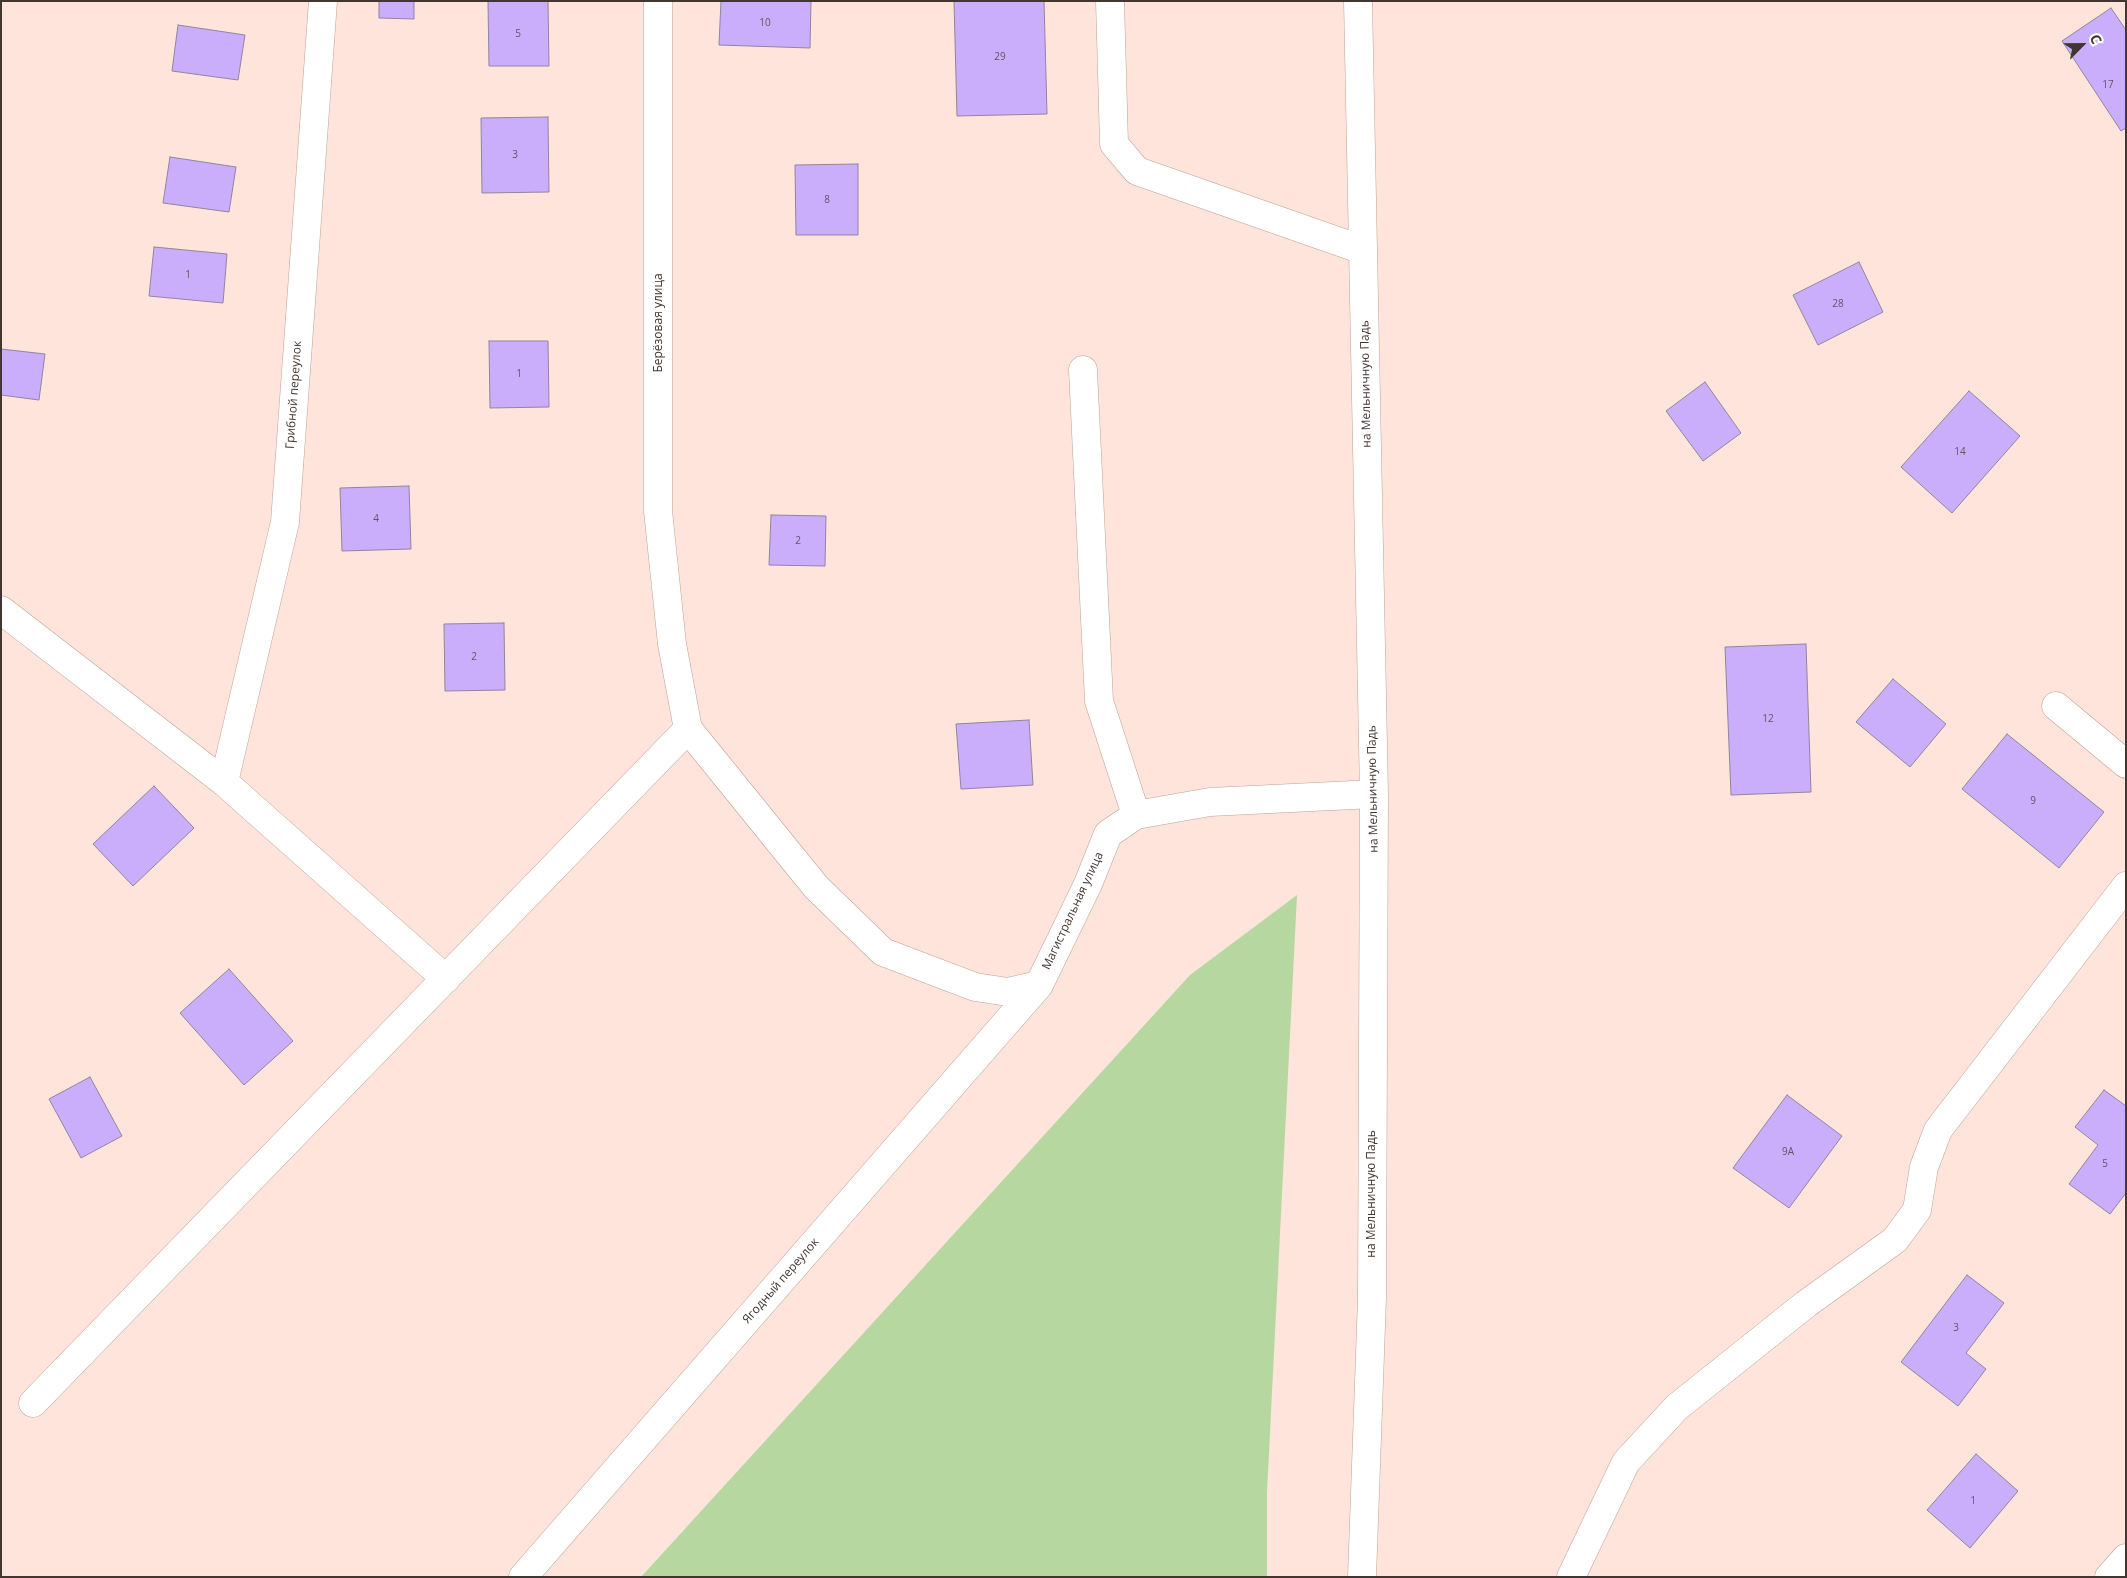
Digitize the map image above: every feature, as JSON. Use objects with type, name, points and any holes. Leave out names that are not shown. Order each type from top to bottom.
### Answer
[{"type":"street","name":"Грибной переулок","points":[[224,782],[286,522],[323,1]]},
{"type":"street","name":"Берёзовая улица","points":[[658,1],[658,512],[672,644]]},
{"type":"street","points":[[1110,1],[1114,144],[1137,170],[1363,250]]},
{"type":"street","name":"на Мельничную Падь","points":[[1358,1],[1374,794],[1372,1298],[1362,1577]]},
{"type":"street","points":[[1082,370],[1099,701],[1136,815]]},
{"type":"street","points":[[1,610],[224,782],[446,979]]},
{"type":"street","name":"Магистральная улица","points":[[672,644],[688,729],[816,886],[883,952],[974,987],[1008,992],[1039,985],[1088,884],[1108,834],[1136,815],[1210,802],[1374,794]]},
{"type":"street","points":[[2056,706],[2126,764]]},
{"type":"street","points":[[33,1403],[688,729]]},
{"type":"street","points":[[1572,1577],[1626,1462],[1677,1407],[1806,1304],[1895,1240],[1917,1210],[1924,1167],[1938,1130],[2126,886]]},
{"type":"street","name":"Ягодный переулок","points":[[523,1577],[1039,985]]},
{"type":"street","points":[[2108,1577],[2126,1558]]},
{"type":"green space","points":[[1297,895],[1267,1492],[1267,1577],[641,1577],[1190,975]]},
{"type":"building","points":[[379,1],[414,1],[414,19],[379,18]]},
{"type":"building","points":[[488,1],[548,1],[549,66],[489,66]]},
{"type":"building","points":[[721,1],[811,1],[810,48],[719,45]]},
{"type":"building","points":[[954,1],[1044,1],[1047,114],[957,116]]},
{"type":"building","points":[[2111,8],[2126,30],[2126,128],[2121,131],[2062,41]]},
{"type":"building","points":[[178,25],[245,35],[238,80],[172,71]]},
{"type":"building","points":[[548,117],[549,192],[482,193],[481,118]]},
{"type":"building","points":[[170,157],[236,167],[229,212],[163,203]]},
{"type":"building","points":[[858,164],[858,235],[796,235],[795,165]]},
{"type":"building","points":[[154,247],[227,254],[223,303],[149,296]]},
{"type":"building","points":[[1859,262],[1883,312],[1818,345],[1793,295]]},
{"type":"building","points":[[489,341],[548,341],[549,407],[490,408]]},
{"type":"building","points":[[1,349],[45,354],[39,400],[1,395]]},
{"type":"building","points":[[1705,382],[1741,433],[1703,461],[1666,411]]},
{"type":"building","points":[[1969,391],[2020,436],[1952,513],[1901,467]]},
{"type":"building","points":[[409,486],[411,549],[342,551],[340,488]]},
{"type":"building","points":[[771,515],[826,516],[825,566],[769,565]]},
{"type":"building","points":[[504,623],[505,690],[445,691],[444,624]]},
{"type":"building","points":[[1806,644],[1811,792],[1731,795],[1725,647]]},
{"type":"building","points":[[1893,679],[1946,724],[1910,767],[1856,722]]},
{"type":"building","points":[[1029,720],[1033,785],[961,789],[956,724]]},
{"type":"building","points":[[2007,734],[2104,812],[2059,868],[1962,789]]},
{"type":"building","points":[[154,786],[194,828],[133,886],[93,844]]},
{"type":"building","points":[[229,969],[293,1041],[244,1085],[180,1013]]},
{"type":"building","points":[[90,1077],[122,1136],[81,1158],[49,1099]]},
{"type":"building","points":[[2104,1090],[2126,1106],[2126,1193],[2110,1214],[2069,1184],[2098,1145],[2075,1127]]},
{"type":"building","points":[[1787,1095],[1842,1136],[1789,1208],[1733,1168]]},
{"type":"building","points":[[1967,1275],[2004,1303],[1966,1353],[1986,1369],[1958,1406],[1901,1362]]},
{"type":"building","points":[[1976,1454],[2018,1491],[1970,1548],[1927,1510]]}]
